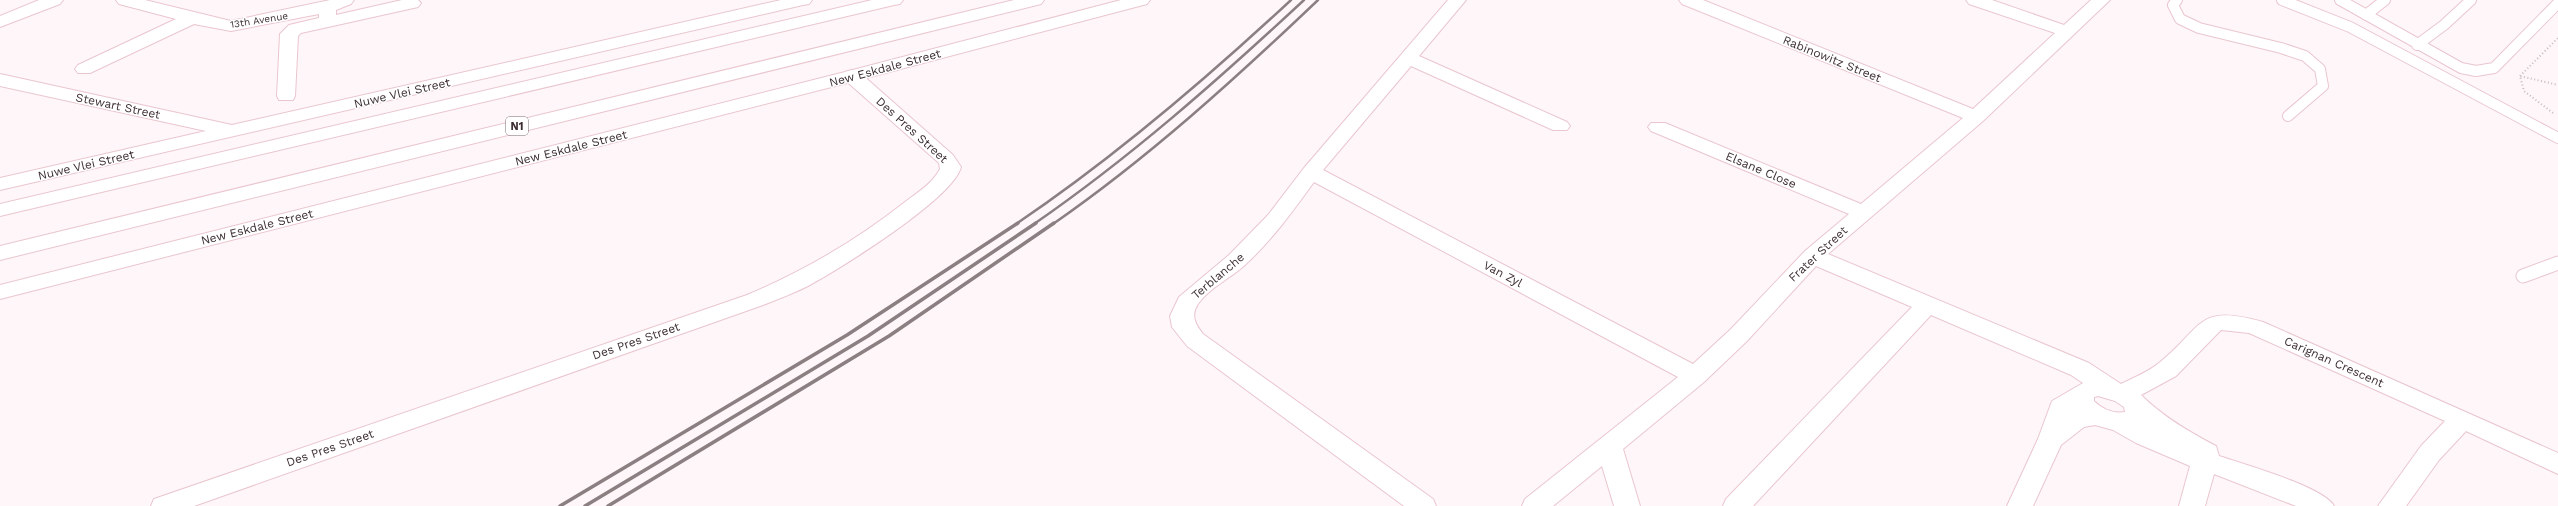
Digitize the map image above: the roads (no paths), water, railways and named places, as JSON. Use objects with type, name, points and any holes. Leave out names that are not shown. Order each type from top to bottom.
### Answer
[{"type":"main road","points":[[0,22],[54,0]]},
{"type":"main road","name":"13th Avenue","points":[[125,0],[220,25],[239,25],[327,13]]},
{"type":"main road","points":[[286,96],[289,34],[300,26],[327,13],[345,0]]},
{"type":"main road","name":"Nuwe Vlei Street","points":[[0,184],[803,0]]},
{"type":"main road","points":[[0,210],[894,0]]},
{"type":"main road","name":"N1","points":[[0,253],[1035,0]]},
{"type":"main road","name":"New Eskdale Street","points":[[0,292],[852,76],[1141,0]]},
{"type":"main road","name":"Terblanche","points":[[1423,506],[1195,340],[1184,328],[1182,316],[1187,302],[1201,288],[1237,260],[1276,220],[1311,172],[1458,0]]},
{"type":"main road","name":"Rabinowitz Street","points":[[1688,0],[1976,117]]},
{"type":"main road","points":[[1975,0],[2066,31]]},
{"type":"main road","name":"Frater Street","points":[[1535,506],[1695,376],[1739,335],[1813,256],[1976,117],[2066,31],[2101,0]]},
{"type":"main road","points":[[327,13],[412,2]]},
{"type":"main road","points":[[84,69],[192,18]]},
{"type":"main road","points":[[0,197],[673,52]]},
{"type":"main road","points":[[1408,58],[1560,126]]},
{"type":"main road","name":"Des Pres Street","points":[[164,506],[754,300],[799,281],[832,263],[865,242],[937,186],[950,170],[951,165],[852,76]]},
{"type":"main road","name":"Stewart Street","points":[[0,80],[236,131]]},
{"type":"main road","name":"Elsane Close","points":[[1658,127],[1863,212]]},
{"type":"main road","name":"Van Zyl","points":[[1311,172],[1695,376]]},
{"type":"main road","points":[[1813,256],[2027,348],[2080,368],[2123,403],[2162,446],[2206,457],[2321,506]]},
{"type":"main road","points":[[1736,506],[1927,305]]},
{"type":"main road","name":"Carignan Crescent","points":[[2123,403],[2167,370],[2210,326],[2215,323],[2230,322],[2254,327],[2464,419],[2558,464]]},
{"type":"main road","points":[[2027,348],[2083,393],[2084,406],[2097,416]]},
{"type":"main road","points":[[2020,506],[2051,439],[2061,407],[2065,403],[2096,387],[2123,403]]},
{"type":"main road","points":[[2051,439],[2077,419],[2097,416],[2123,403]]},
{"type":"main road","points":[[2391,506],[2430,453],[2464,419]]},
{"type":"main road","points":[[1608,446],[1626,506]]},
{"type":"main road","points":[[2192,506],[2206,457]]},
{"type":"lane","points":[[2177,0],[2172,5],[2174,13],[2190,25],[2293,52],[2311,59],[2318,66],[2324,80],[2323,86],[2288,116]]},
{"type":"lane","points":[[2282,0],[2306,8],[2350,27],[2558,138]]},
{"type":"lane","points":[[2340,0],[2417,45],[2465,70],[2488,70],[2494,68],[2558,3]]},
{"type":"lane","points":[[2366,16],[2385,0]]},
{"type":"lane","points":[[2417,45],[2444,25],[2471,0]]},
{"type":"lane","points":[[2522,276],[2558,263]]},
{"type":"railway","points":[[1016,224],[1088,173],[1158,118],[1291,0]]},
{"type":"railway","points":[[1034,224],[1105,172],[1173,117],[1304,0]]},
{"type":"railway","points":[[1053,224],[1123,172],[1190,117],[1318,0]]},
{"type":"railway","points":[[560,506],[847,335],[1018,223]]},
{"type":"railway","points":[[585,506],[868,336],[1036,223]]},
{"type":"railway","points":[[608,506],[889,336],[1054,223]]}]
